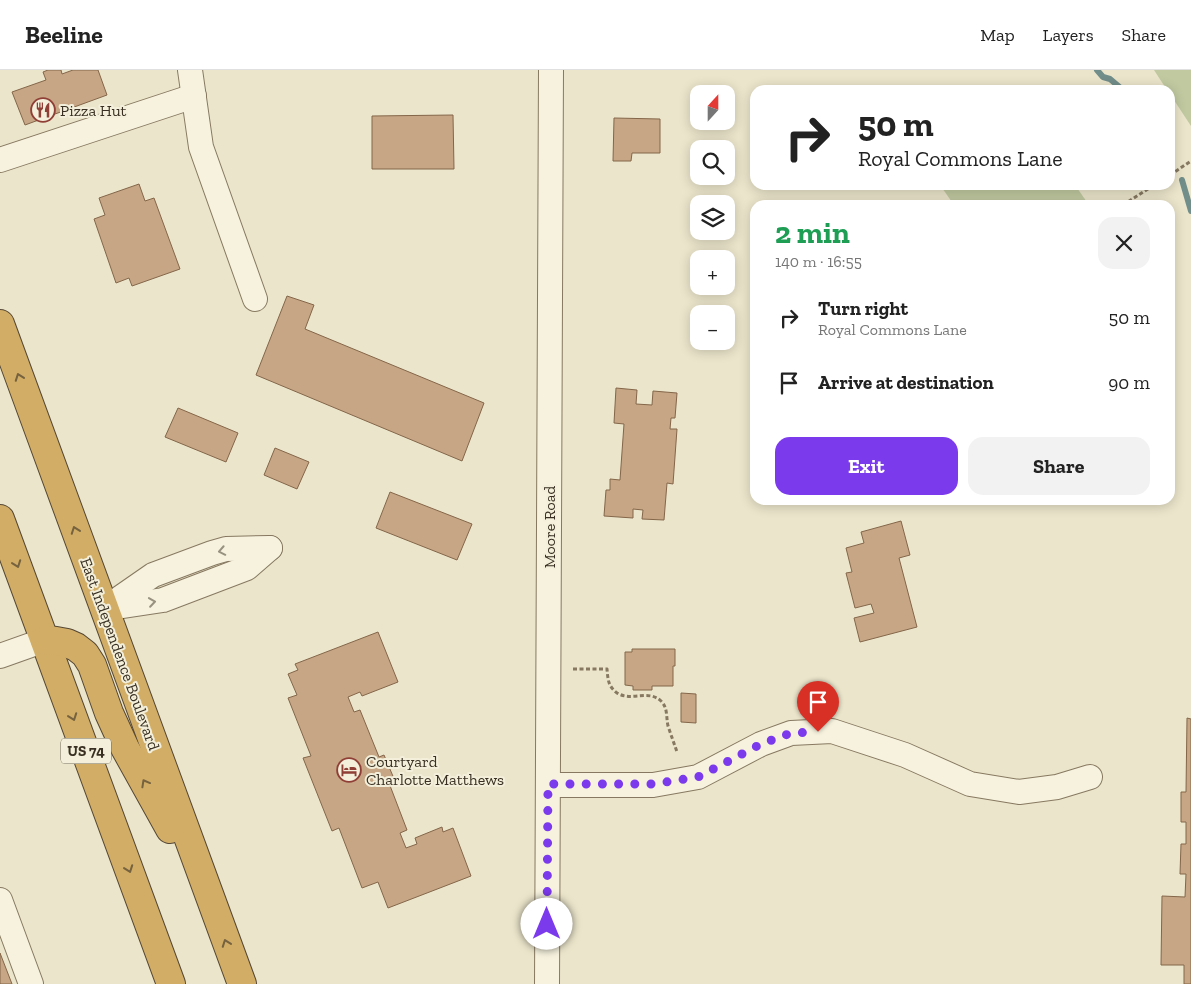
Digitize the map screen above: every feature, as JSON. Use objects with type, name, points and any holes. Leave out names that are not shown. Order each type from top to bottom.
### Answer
[{"type":"highway","name":"East Independence Boulevard","points":[[0,324],[242,984]]},
{"type":"highway","name":"US 74","points":[[0,519],[171,984]]},
{"type":"highway","points":[[45,640],[76,647],[85,654],[92,665],[109,713],[125,748],[212,902]]},
{"type":"street","points":[[190,70],[201,147],[255,299]]},
{"type":"street","name":"Moore Road","points":[[547,984],[551,70]]},
{"type":"street","points":[[0,160],[194,96]]},
{"type":"street","points":[[270,548],[247,568],[163,600],[104,609],[153,575],[212,553],[226,550],[270,548]]},
{"type":"street","points":[[0,656],[45,640]]},
{"type":"street","points":[[548,784],[653,784],[698,777],[761,744],[791,733],[832,731],[905,755],[970,784],[1019,792],[1057,787],[1090,777]]},
{"type":"street","points":[[0,900],[5,927],[32,984]]},
{"type":"path","points":[[1175,172],[1191,161]]},
{"type":"path","points":[[1131,200],[1146,190]]},
{"type":"path","points":[[573,669],[607,669],[610,687],[623,696],[652,695],[659,700],[665,706],[668,725],[677,752]]},
{"type":"green space","points":[[1154,70],[1191,70],[1191,126],[1175,102],[1175,85],[1164,85]]},
{"type":"green space","points":[[944,190],[1078,190],[1086,200],[950,200]]},
{"type":"building","name":"Pizza Hut","points":[[61,70],[62,74],[73,70],[98,70],[107,95],[25,125],[12,92],[46,80],[43,72]]},
{"type":"building","points":[[453,115],[454,169],[372,169],[372,116]]},
{"type":"building","points":[[614,118],[660,119],[660,153],[632,153],[631,161],[613,161]]},
{"type":"building","points":[[139,184],[145,201],[154,198],[180,269],[132,286],[129,278],[116,283],[94,219],[105,215],[99,198]]},
{"type":"building","points":[[287,296],[314,305],[305,329],[484,403],[462,461],[256,375]]},
{"type":"building","points":[[616,388],[637,390],[636,404],[652,405],[653,391],[677,393],[675,418],[671,418],[670,429],[677,429],[673,484],[667,483],[664,520],[642,519],[643,510],[633,509],[633,518],[604,516],[606,490],[610,490],[610,479],[620,480],[624,424],[614,423]]},
{"type":"building","points":[[178,408],[238,433],[226,462],[165,437]]},
{"type":"building","points":[[275,448],[309,462],[297,489],[264,475]]},
{"type":"building","points":[[390,492],[472,524],[457,560],[376,528]]},
{"type":"building","points":[[901,521],[910,555],[899,558],[917,627],[860,642],[854,618],[874,613],[871,604],[855,608],[846,573],[852,572],[846,548],[864,543],[861,532]]},
{"type":"building","name":"Courtyard Charlotte Matthews","points":[[378,632],[398,682],[362,696],[360,692],[348,697],[354,712],[360,710],[379,757],[384,755],[395,781],[389,783],[407,830],[400,833],[406,848],[417,844],[415,838],[442,827],[443,832],[453,828],[471,876],[388,908],[378,882],[362,888],[339,828],[332,831],[303,758],[311,756],[288,698],[297,695],[288,674],[298,670],[295,664]]},
{"type":"building","points":[[632,649],[675,649],[673,686],[652,686],[652,690],[633,690],[633,686],[625,685],[625,652],[632,652]]},
{"type":"building","points":[[681,693],[696,694],[696,723],[681,722]]},
{"type":"building","points":[[1187,718],[1191,719],[1191,984],[1184,984],[1184,965],[1161,965],[1162,896],[1185,897],[1186,874],[1180,874],[1181,844],[1186,844],[1186,822],[1181,822],[1181,792],[1186,792]]},
{"type":"building","points":[[0,953],[12,984],[0,984]]},
{"type":"waterway","points":[[1097,70],[1103,77],[1110,79],[1117,85]]},
{"type":"waterway","points":[[1182,180],[1191,211]]},
{"type":"place","name":"Pizza Hut","points":[[43,110]]},
{"type":"place","name":"Courtyard Charlotte Matthews","points":[[349,770]]},
{"type":"route","points":[[547,924],[548,784],[653,784],[698,777],[761,744],[791,733],[818,732]]}]
